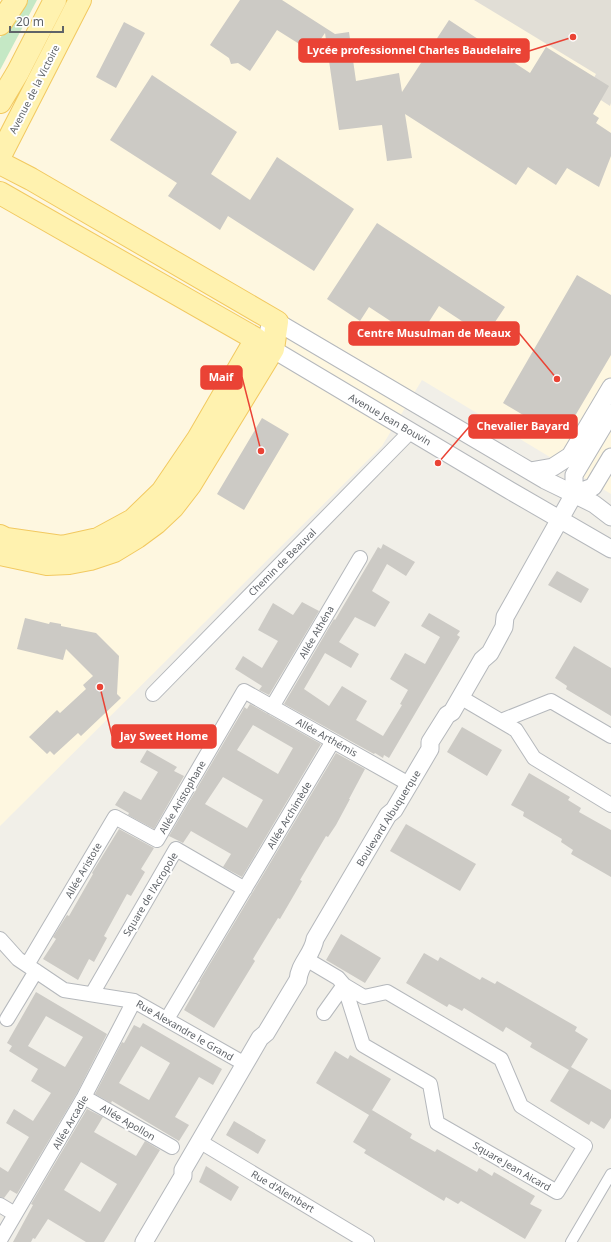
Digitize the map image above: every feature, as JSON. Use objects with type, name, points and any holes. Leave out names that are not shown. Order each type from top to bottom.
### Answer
[{"type":"main road","points":[[0,24],[16,0]]},
{"type":"main road","points":[[0,102],[18,72],[55,0]]},
{"type":"main road","name":"Avenue de la Victoire","points":[[0,156],[80,0]]},
{"type":"main road","points":[[0,163],[31,179],[276,322],[190,485],[172,507],[156,523],[114,551],[90,559],[69,563],[47,564],[0,554]]},
{"type":"main road","points":[[8,197],[265,344]]},
{"type":"main road","points":[[0,536],[6,539],[62,547],[98,539],[133,520],[162,492],[265,344]]},
{"type":"street","points":[[276,322],[530,471],[594,504],[611,517]]},
{"type":"street","name":"Avenue Jean Bouvin","points":[[265,344],[611,549]]},
{"type":"street","points":[[530,471],[553,467],[570,456],[611,387]]},
{"type":"street","points":[[574,494],[574,475],[611,413]]},
{"type":"street","name":"Chemin de Beauval","points":[[153,694],[411,431]]},
{"type":"street","points":[[574,494],[593,487],[611,457]]},
{"type":"street","name":"Boulevard Albuquerque","points":[[144,1242],[183,1176],[183,1170],[260,1038],[266,1033],[298,980],[299,972],[314,946],[315,939],[388,815],[394,810],[430,749],[430,742],[447,715],[452,712],[482,660],[490,653],[504,627],[505,617],[574,494]]},
{"type":"street","name":"Allée Athéna","points":[[272,707],[360,558]]},
{"type":"street","name":"Allée Arthémis","points":[[244,691],[409,784]]},
{"type":"street","name":"Allée Aristophane","points":[[157,840],[244,691]]},
{"type":"street","points":[[460,697],[516,730],[534,758],[611,805]]},
{"type":"street","points":[[502,721],[551,702],[611,736]]},
{"type":"street","name":"Allée Archimède","points":[[245,889],[333,741]]},
{"type":"street","name":"Allée Aristote","points":[[32,968],[115,817],[157,840]]},
{"type":"street","name":"Square de l'Acropole","points":[[92,994],[176,849],[245,889]]},
{"type":"street","points":[[166,1019],[245,889]]},
{"type":"street","name":"Rue Alexandre le Grand","points":[[0,939],[18,959],[64,990],[134,1001],[245,1064]]},
{"type":"street","name":"Square Jean Aicard","points":[[306,959],[338,978],[344,985],[364,997],[387,992],[501,1059],[521,1106],[585,1146],[557,1192],[437,1123],[430,1084],[363,1045],[344,985]]},
{"type":"street","points":[[7,1019],[32,968]]},
{"type":"street","points":[[324,1013],[344,985]]},
{"type":"street","name":"Allée Arcadie","points":[[0,1240],[84,1097],[134,1001]]},
{"type":"street","name":"Allée Apollon","points":[[84,1097],[172,1147]]},
{"type":"street","name":"Rue d'Alembert","points":[[200,1141],[367,1242]]},
{"type":"street","points":[[571,1242],[611,1174]]},
{"type":"street","points":[[0,1205],[15,1214]]},
{"type":"shaded area","points":[[0,0],[611,0],[611,494],[422,380],[382,446],[0,826]]},
{"type":"shaded area","points":[[474,0],[611,0],[610,106],[587,91],[596,74]]},
{"type":"green space","points":[[27,0],[37,0],[0,70],[0,38]]},
{"type":"building","points":[[240,0],[282,0],[335,34],[349,32],[356,81],[399,73],[402,92],[449,20],[530,73],[546,47],[609,86],[593,114],[599,118],[596,123],[611,133],[611,156],[599,187],[567,168],[556,185],[528,167],[516,185],[405,114],[412,158],[387,161],[382,125],[339,130],[325,33],[312,52],[277,30],[250,71],[238,63],[231,64],[229,58],[210,45]]},
{"type":"building","points":[[124,22],[145,33],[116,88],[96,77]]},
{"type":"building","points":[[152,75],[237,132],[211,174],[250,200],[277,157],[354,209],[314,271],[228,216],[220,230],[168,196],[177,183],[110,140]]},
{"type":"building","points":[[377,223],[505,307],[491,328],[489,327],[483,335],[439,306],[418,339],[369,307],[360,321],[327,299]]},
{"type":"building","points":[[577,275],[611,295],[611,355],[562,438],[503,403]]},
{"type":"building","points":[[262,418],[289,434],[244,510],[217,494]]},
{"type":"building","points":[[383,544],[415,562],[406,576],[387,564],[372,591],[390,602],[375,627],[355,617],[339,642],[359,654],[351,668],[325,653],[304,689],[329,706],[342,686],[367,701],[356,720],[383,736],[402,705],[400,704],[408,690],[390,679],[405,653],[425,664],[440,637],[421,626],[429,613],[460,631],[457,635],[460,637],[389,758],[384,755],[383,758],[375,753],[374,754],[284,704],[378,547],[381,549]]},
{"type":"building","points":[[557,571],[589,589],[581,603],[548,585]]},
{"type":"building","points":[[302,602],[319,611],[269,695],[259,690],[262,686],[235,669],[243,656],[262,668],[278,641],[258,630],[273,603],[293,615]]},
{"type":"building","points":[[25,618],[49,624],[50,622],[61,624],[61,626],[96,633],[119,656],[117,694],[121,698],[81,736],[78,733],[54,755],[50,751],[47,754],[29,737],[57,710],[60,713],[86,689],[83,685],[93,676],[66,649],[63,660],[17,649]]},
{"type":"building","points":[[574,646],[611,668],[611,716],[566,689],[567,686],[555,678]]},
{"type":"building","points":[[250,704],[321,744],[242,877],[223,867],[231,854],[191,831],[183,843],[169,836],[244,707],[247,709]],"holes":[[[253,725],[293,748],[278,774],[237,750]],[[223,777],[263,800],[247,828],[205,804]]]},
{"type":"building","points":[[462,727],[502,750],[487,776],[447,752]]},
{"type":"building","points":[[147,750],[177,767],[174,771],[184,776],[154,829],[128,815],[129,813],[115,805],[124,791],[141,800],[158,772],[140,762]]},
{"type":"building","points":[[336,753],[365,769],[336,825],[328,837],[326,836],[300,880],[302,881],[280,919],[278,918],[253,959],[255,961],[214,1028],[184,1010],[199,982]]},
{"type":"building","points":[[529,773],[570,797],[568,800],[581,808],[579,812],[611,830],[611,877],[571,854],[573,850],[561,842],[562,839],[523,816],[524,812],[511,805]]},
{"type":"building","points":[[406,824],[476,864],[460,891],[390,851]]},
{"type":"building","points":[[119,829],[154,848],[141,869],[145,872],[131,896],[127,894],[104,936],[107,938],[94,962],[89,959],[78,980],[43,959],[56,939],[53,937],[67,915],[69,916],[93,874],[92,873]]},
{"type":"building","points":[[341,934],[381,958],[365,983],[326,960]]},
{"type":"building","points":[[424,953],[438,961],[440,957],[480,980],[482,977],[495,984],[497,981],[577,1027],[575,1031],[588,1039],[571,1067],[611,1090],[611,1118],[604,1129],[591,1121],[589,1125],[550,1101],[569,1070],[530,1047],[532,1043],[506,1027],[503,1032],[464,1008],[462,1011],[449,1004],[447,1007],[406,983]]},
{"type":"building","points":[[36,992],[107,1034],[77,1093],[17,1194],[10,1190],[4,1198],[0,1197],[0,1167],[8,1172],[29,1137],[6,1123],[14,1109],[33,1121],[51,1093],[31,1081],[38,1069],[9,1051],[12,1046],[7,1043]],"holes":[[[46,1016],[83,1037],[65,1067],[28,1046]]]},
{"type":"building","points":[[143,1023],[222,1069],[213,1085],[199,1077],[175,1117],[189,1125],[179,1141],[112,1101],[111,1103],[95,1094],[122,1042],[124,1043],[134,1025],[140,1028]],"holes":[[[141,1046],[170,1063],[149,1100],[119,1083]]]},
{"type":"building","points":[[335,1051],[348,1059],[350,1055],[391,1079],[369,1115],[316,1083]]},
{"type":"building","points":[[87,1109],[103,1117],[94,1132],[136,1156],[145,1141],[160,1150],[104,1242],[86,1242],[48,1219],[35,1239],[33,1238],[31,1242],[13,1242],[33,1205],[31,1204]],"holes":[[[81,1162],[117,1184],[100,1212],[64,1190]]]},
{"type":"building","points":[[372,1110],[412,1134],[410,1138],[435,1152],[437,1149],[477,1172],[479,1168],[492,1176],[494,1172],[535,1196],[530,1204],[542,1210],[525,1239],[461,1201],[458,1204],[446,1197],[444,1201],[364,1153],[366,1150],[353,1142]]},
{"type":"building","points":[[234,1121],[266,1140],[258,1154],[226,1135]]},
{"type":"building","points":[[206,1166],[239,1187],[231,1201],[199,1182]]},
{"type":"place","name":"Lycée professionnel Charles Baudelaire","points":[[573,37]]},
{"type":"place","name":"Centre Musulman de Meaux","points":[[557,379]]},
{"type":"place","name":"Maif","points":[[261,451]]},
{"type":"place","name":"Chevalier Bayard","points":[[438,463]]},
{"type":"place","name":"Jay Sweet Home","points":[[100,687]]}]
